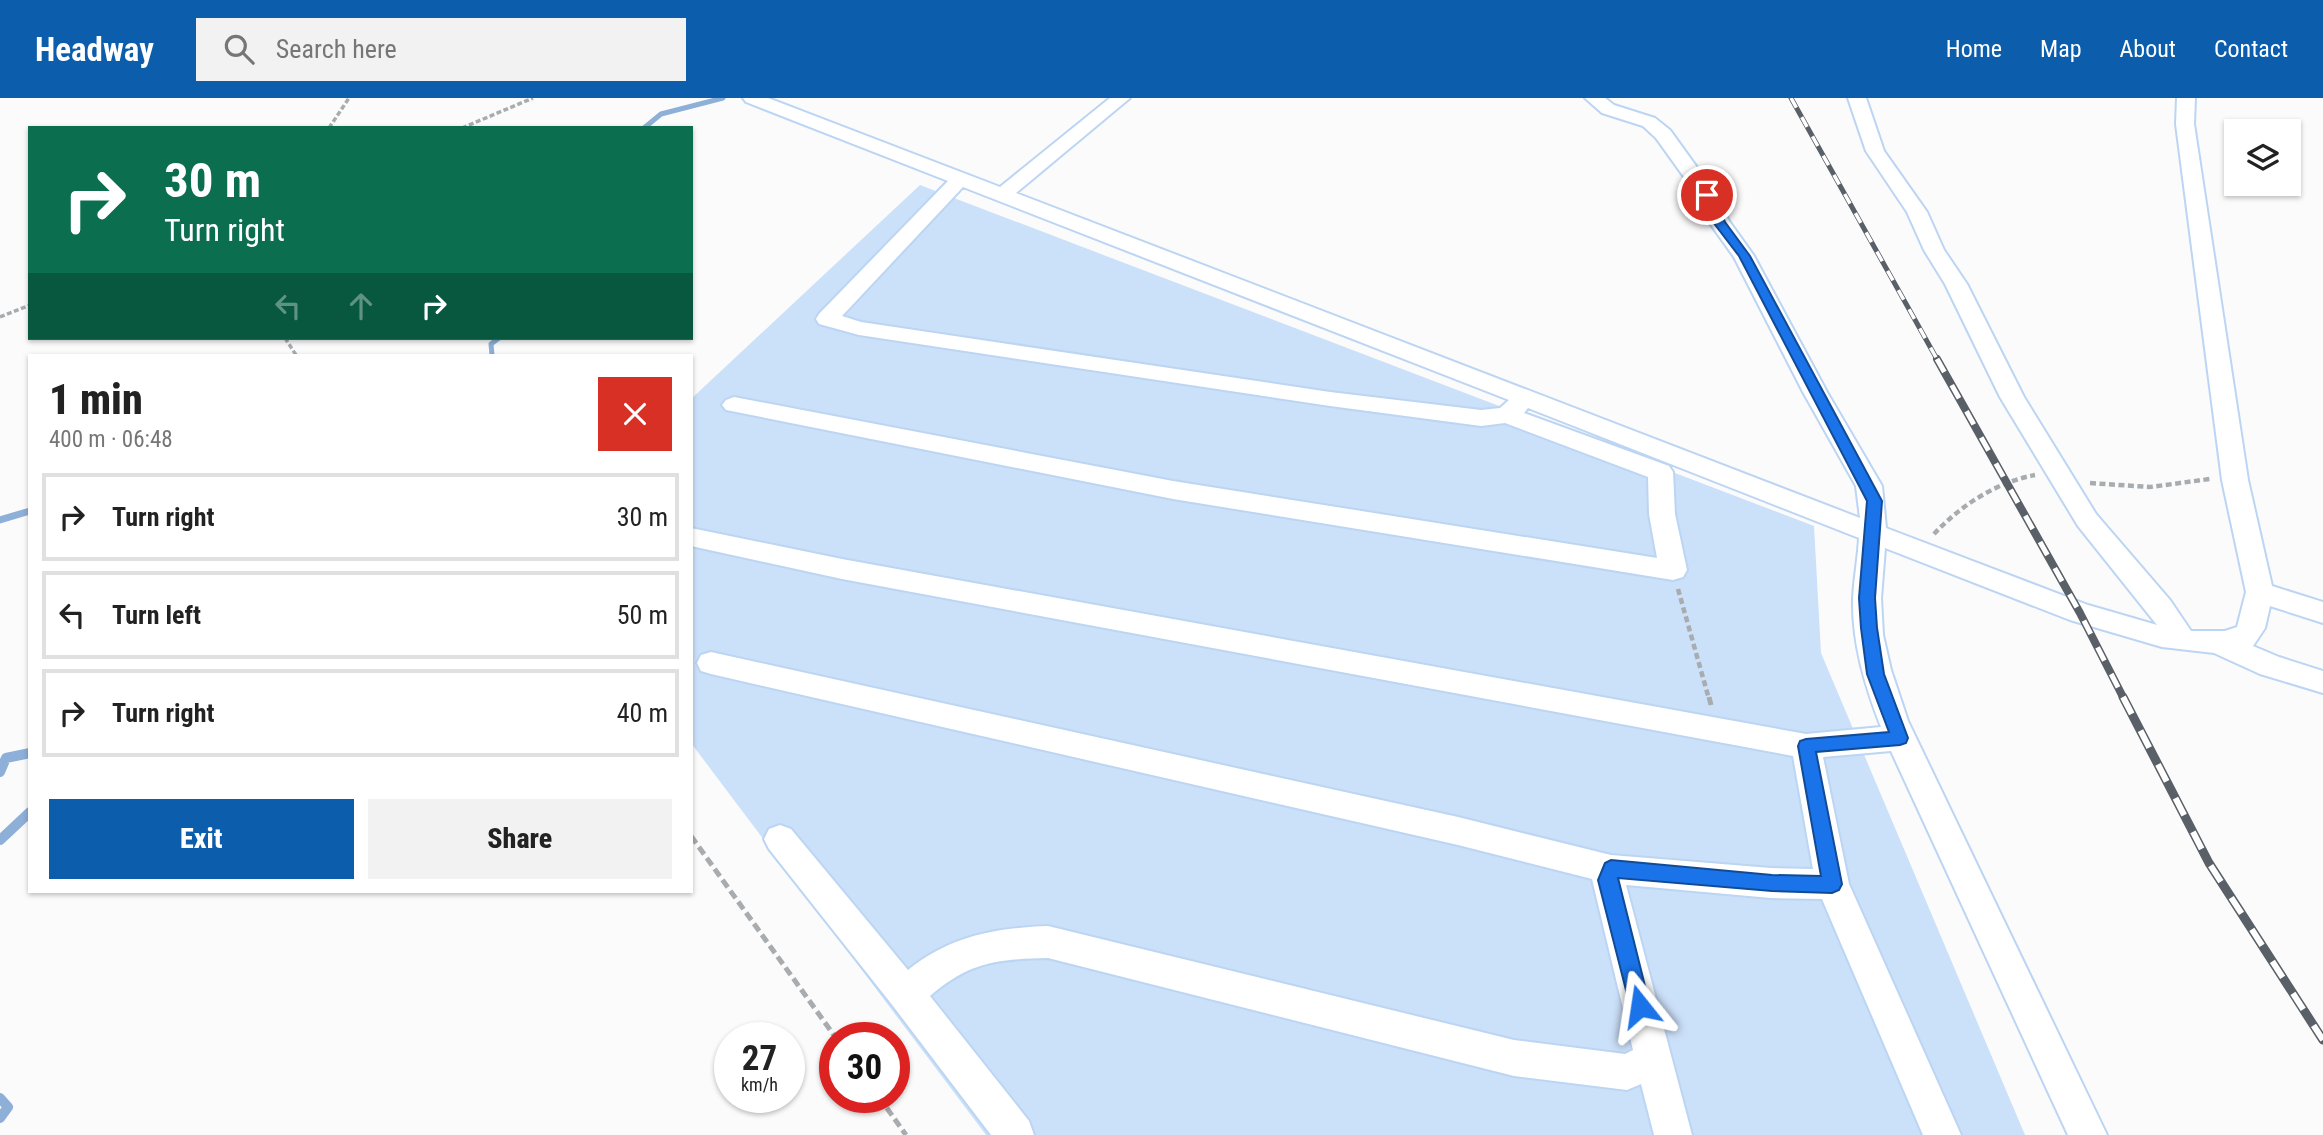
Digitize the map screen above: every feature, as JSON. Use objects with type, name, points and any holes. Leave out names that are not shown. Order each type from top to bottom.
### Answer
[{"type":"street","points":[[734,405],[1173,490],[1673,570],[1662,514],[1660,472],[1516,406],[1003,194],[752,98]]},
{"type":"street","points":[[1003,194],[1121,98]]},
{"type":"street","points":[[1594,98],[1608,109],[1649,122],[1663,134],[1707,195],[1719,222],[1744,256],[1815,393],[1869,486],[1874,501],[1867,598],[1875,674],[1900,738],[2088,1135]]},
{"type":"street","points":[[1857,98],[1875,151],[1917,212],[1934,250],[1956,284],[2012,397],[2087,520],[2160,607],[2183,641]]},
{"type":"street","points":[[2186,98],[2187,138],[2235,480],[2260,592],[2251,628],[2245,639],[2223,645]]},
{"type":"street","points":[[961,178],[827,319],[859,328],[1330,399],[1481,418],[1516,406],[1871,533],[2080,613],[2183,641],[2223,645],[2270,666],[2323,682]]},
{"type":"street","points":[[693,537],[855,572],[1720,732],[1806,746],[1900,738]]},
{"type":"street","points":[[2260,592],[2323,612]]},
{"type":"street","points":[[711,663],[1458,831],[1611,869],[1772,883],[1832,884]]},
{"type":"street","points":[[1806,746],[1832,884],[1942,1135]]},
{"type":"street","points":[[780,839],[906,994],[1015,1135]]},
{"type":"street","points":[[1611,869],[1608,880],[1613,902],[1673,1135]]},
{"type":"street","points":[[906,994],[938,966],[973,949],[1005,943],[1048,942],[1514,1058],[1626,1072],[1654,1058]]},
{"type":"path","points":[[331,126],[349,98]]},
{"type":"path","points":[[467,126],[533,98]]},
{"type":"path","points":[[0,317],[28,306]]},
{"type":"path","points":[[1673,570],[1720,732]]},
{"type":"path","points":[[693,839],[825,1022]]},
{"type":"path","points":[[890,1113],[906,1135]]},
{"type":"shaded area","points":[[920,185],[1814,526],[1821,653],[2025,1135],[986,1135],[910,1034],[910,1022],[901,1022],[693,746],[693,397]]},
{"type":"waterway","points":[[646,126],[661,114],[723,98]]},
{"type":"waterway","points":[[492,354],[491,344],[496,340]]},
{"type":"waterway","points":[[0,520],[28,512]]},
{"type":"waterway","points":[[0,772],[6,758],[28,753]]},
{"type":"waterway","points":[[0,840],[28,814]]},
{"type":"waterway","points":[[0,1098],[8,1107],[0,1118]]},
{"type":"railway","points":[[1791,98],[1938,361]]},
{"type":"railway","points":[[1937,359],[2080,613],[2124,699]]},
{"type":"railway","points":[[2123,697],[2209,863],[2323,1040]]},
{"type":"route","points":[[1640,1006],[1608,880],[1611,869],[1772,883],[1832,884],[1806,746],[1900,738],[1875,674],[1869,628],[1867,598],[1871,533],[1875,514],[1869,486],[1815,393],[1744,256],[1719,222],[1707,195]]}]
